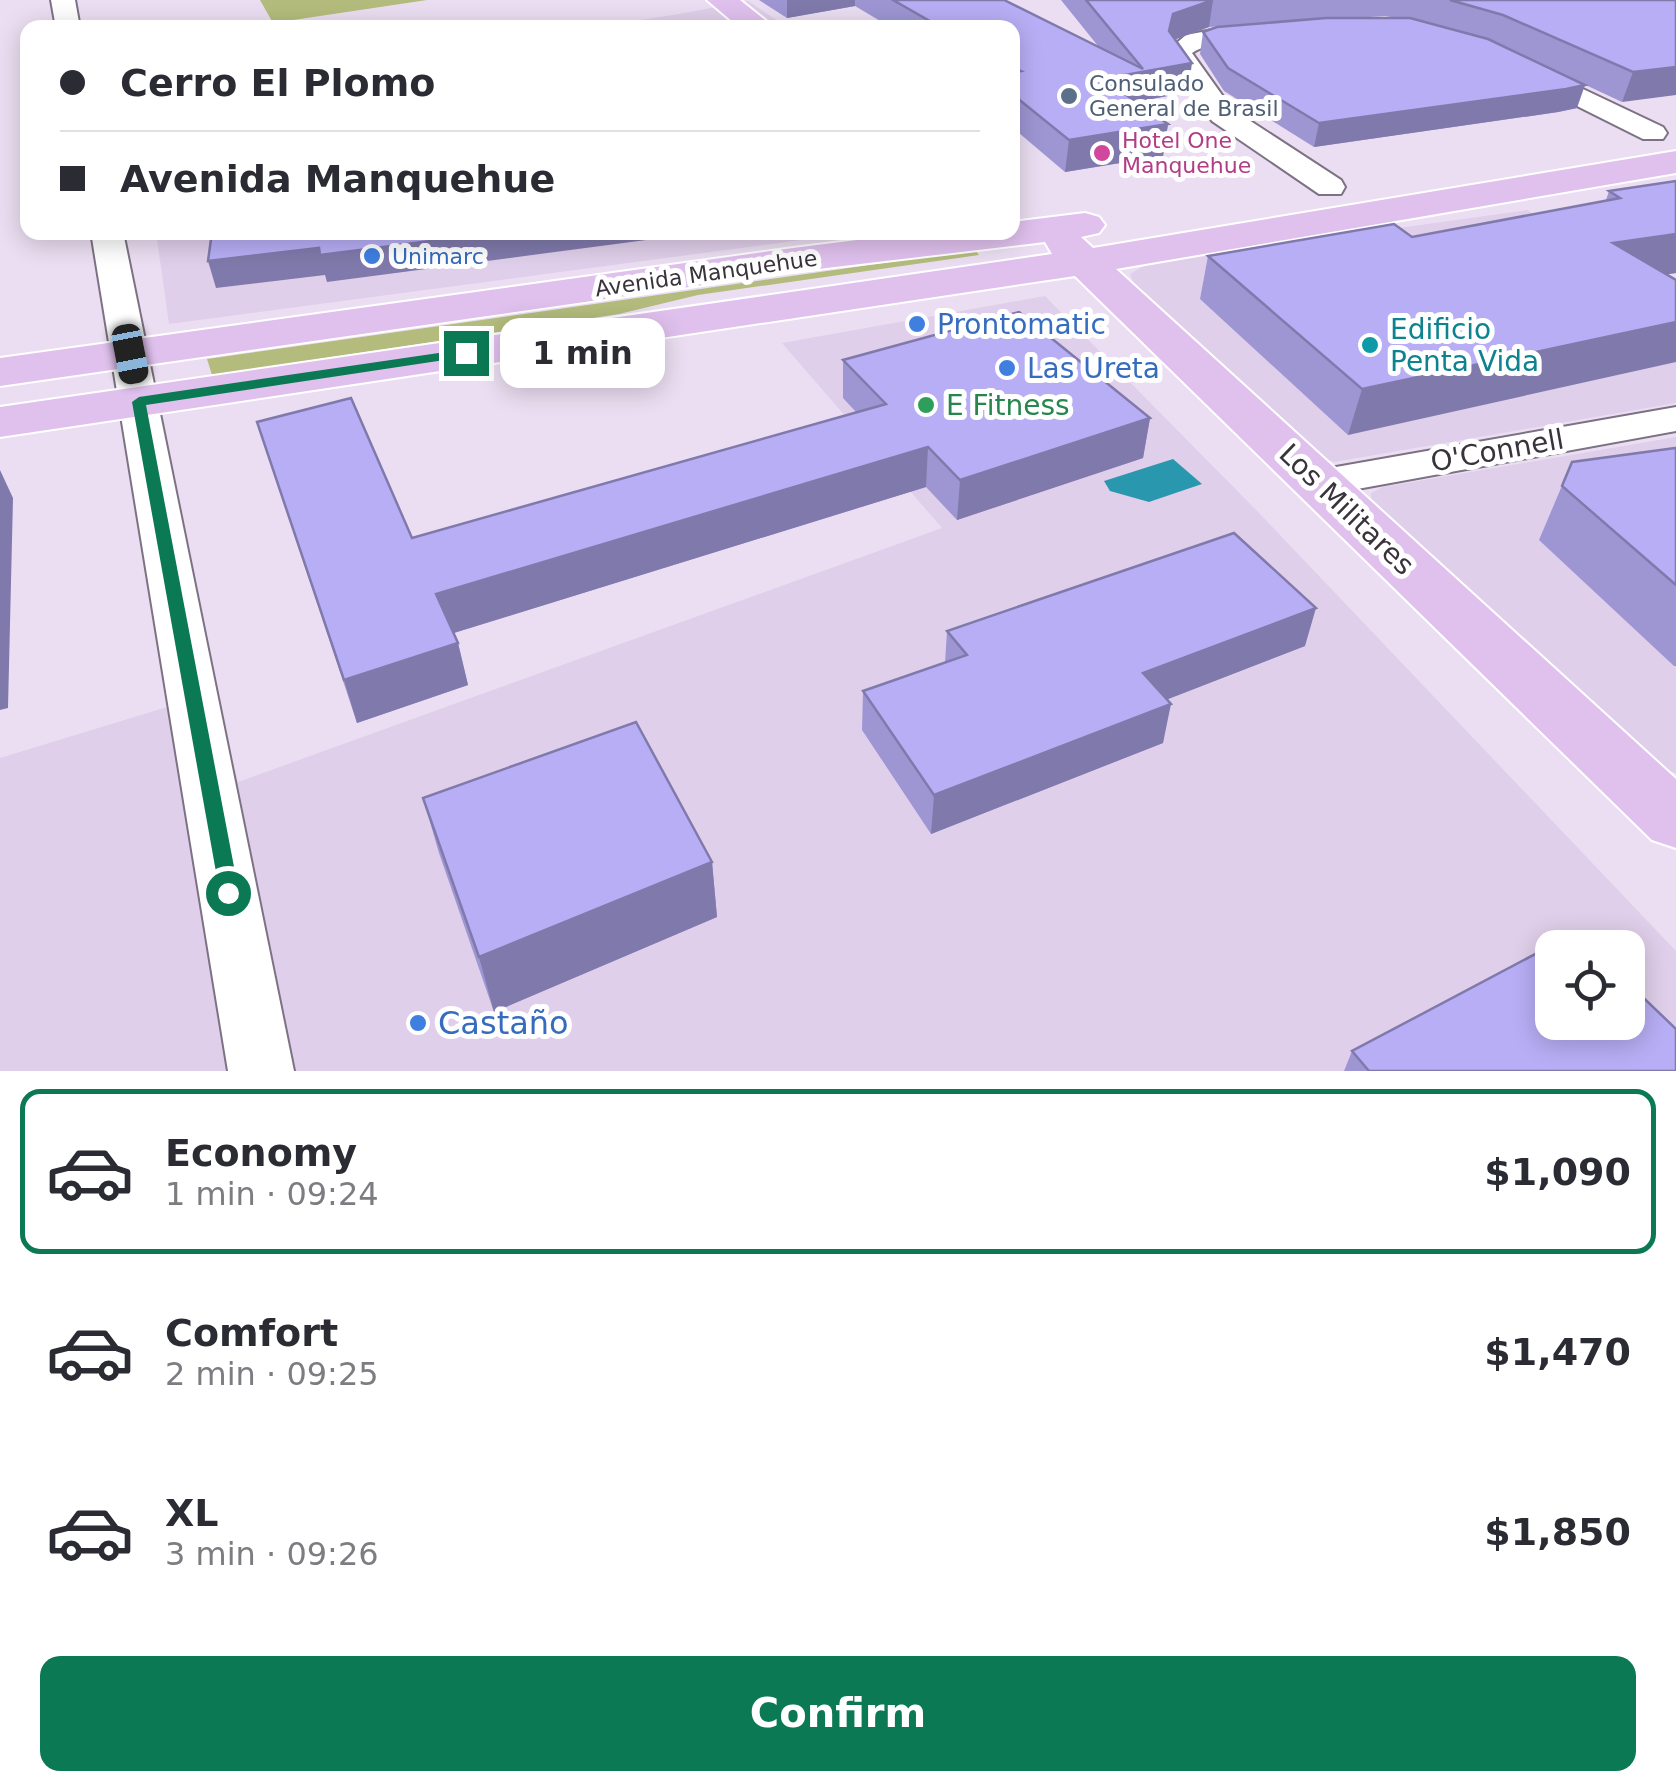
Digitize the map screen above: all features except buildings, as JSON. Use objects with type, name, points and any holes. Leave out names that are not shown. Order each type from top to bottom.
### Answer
[{"type":"main road","points":[[721,0],[749,20]]},
{"type":"main road","name":"Avenida Manquehue","points":[[1020,233],[1590,147],[1670,139]]},
{"type":"main road","name":"Avenida Manquehue","points":[[1546,184],[1670,139]]},
{"type":"main road","name":"Avenida Manquehue","points":[[0,372],[134,378],[1085,262],[1546,184],[1635,182],[1676,176]]},
{"type":"main road","name":"Los Militares","points":[[1020,209],[1085,262],[1673,816]]},
{"type":"main road","name":"Avenida Manquehue","points":[[0,422],[134,378],[793,260],[964,240]]},
{"type":"street","points":[[1282,33],[1199,39],[1184,44],[1179,52],[1222,115],[1330,187]]},
{"type":"street","points":[[1507,60],[1670,139]]},
{"type":"street","points":[[108,240],[261,1071]]},
{"type":"street","name":"O'Connell","points":[[1319,483],[1676,419]]},
{"type":"shaded area","points":[[748,1],[776,20],[641,20]]},
{"type":"shaded area","points":[[1527,210],[1676,306],[1676,403],[1334,462],[1322,458],[1135,287],[1130,274],[1149,263]]},
{"type":"shaded area","points":[[157,240],[801,240],[169,324]]},
{"type":"shaded area","points":[[1045,296],[1260,514],[1676,951],[1676,1071],[0,1071],[0,758],[213,693],[238,782],[942,528],[782,343]]},
{"type":"shaded area","points":[[1676,437],[1676,773],[1662,769],[1371,500],[1371,493],[1383,487]]},
{"type":"green space","points":[[260,0],[427,0],[293,20],[271,20]]},
{"type":"green space","points":[[975,250],[979,255],[698,295],[619,314],[212,375],[207,359]]},
{"type":"water","points":[[1173,459],[1202,484],[1149,502],[1110,491],[1104,481]]},
{"type":"place","name":"Consulado General de Brasil","points":[[1069,96]]},
{"type":"place","name":"Hotel One Manquehue","points":[[1102,153]]},
{"type":"place","name":"Unimarc","points":[[372,256]]},
{"type":"place","name":"Prontomatic","points":[[917,324]]},
{"type":"place","name":"Edificio Penta Vida","points":[[1370,345]]},
{"type":"place","name":"Las Ureta","points":[[1007,368]]},
{"type":"place","name":"E Fitness","points":[[926,405]]},
{"type":"place","name":"Castaño","points":[[418,1023]]},
{"type":"route","points":[[228,893],[139,402],[466,353]]}]
